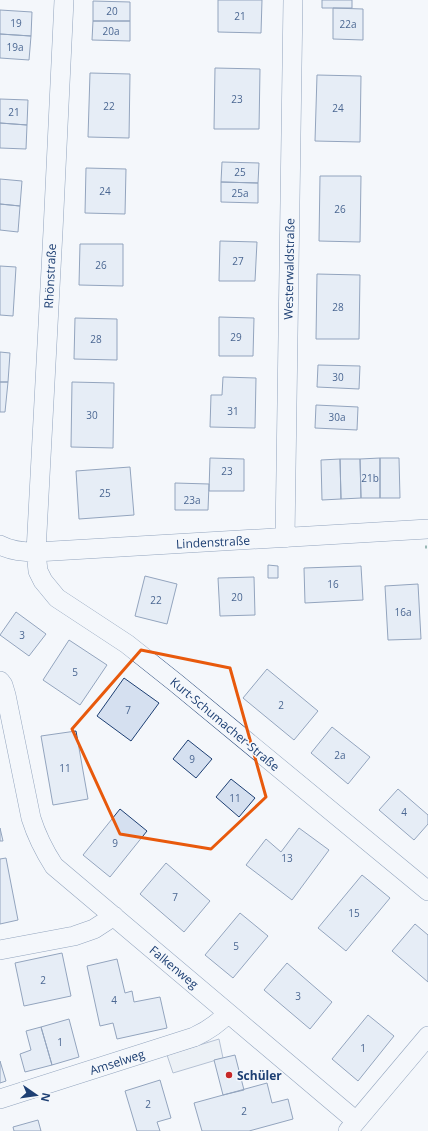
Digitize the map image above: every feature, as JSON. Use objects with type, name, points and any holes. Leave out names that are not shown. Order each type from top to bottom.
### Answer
[{"type":"street","name":"Rhönstraße","points":[[36,552],[64,0]]},
{"type":"street","name":"Westerwaldstraße","points":[[285,538],[293,0]]},
{"type":"street","name":"Lindenstraße","points":[[0,545],[23,552],[36,552],[428,529]]},
{"type":"street","name":"Kurt-Schumacher-Straße","points":[[36,552],[38,571],[43,581],[57,598],[134,649],[428,891]]},
{"type":"street","name":"Falkenweg","points":[[0,681],[6,695],[32,818],[44,851],[54,866],[228,1013],[352,1126],[428,1036]]},
{"type":"street","points":[[0,950],[74,936],[94,929],[114,916]]},
{"type":"street","name":"Amselweg","points":[[0,1099],[194,1037],[209,1029],[228,1013]]},
{"type":"highlighted area","points":[[141,650],[230,668],[266,797],[211,849],[120,834],[72,729]]},
{"type":"shaded area","points":[[219,1039],[223,1058],[173,1073],[167,1055]]},
{"type":"building","points":[[218,0],[262,0],[261,33],[218,32]]},
{"type":"building","points":[[322,0],[352,0],[352,8],[322,8]]},
{"type":"building","points":[[93,1],[130,2],[130,21],[93,21]]},
{"type":"building","points":[[333,8],[363,9],[363,40],[333,39]]},
{"type":"building","points":[[0,10],[32,12],[31,36],[0,34]]},
{"type":"building","points":[[93,21],[130,21],[130,41],[92,40]]},
{"type":"building","points":[[0,34],[31,36],[29,60],[0,58]]},
{"type":"building","points":[[215,68],[260,69],[259,129],[214,129]]},
{"type":"building","points":[[90,73],[130,74],[129,138],[88,137]]},
{"type":"building","points":[[317,75],[361,76],[360,142],[315,141]]},
{"type":"building","points":[[0,99],[28,100],[27,125],[0,123]]},
{"type":"building","points":[[0,123],[27,125],[26,149],[0,148]]},
{"type":"building","points":[[222,162],[259,163],[258,183],[221,182]]},
{"type":"building","points":[[86,168],[126,169],[125,214],[85,213]]},
{"type":"building","points":[[320,176],[361,176],[360,242],[319,241]]},
{"type":"building","points":[[0,179],[22,181],[20,206],[0,204]]},
{"type":"building","points":[[221,182],[258,183],[258,203],[221,202]]},
{"type":"building","points":[[0,204],[20,206],[18,232],[0,230]]},
{"type":"building","points":[[220,241],[257,242],[255,281],[219,281]]},
{"type":"building","points":[[80,244],[123,244],[123,286],[79,285]]},
{"type":"building","points":[[0,266],[16,267],[13,316],[0,315]]},
{"type":"building","points":[[317,274],[360,275],[359,339],[316,339]]},
{"type":"building","points":[[219,317],[254,318],[253,356],[219,356]]},
{"type":"building","points":[[75,318],[117,319],[117,360],[74,359]]},
{"type":"building","points":[[0,352],[10,353],[8,382],[0,382]]},
{"type":"building","points":[[318,365],[360,366],[359,389],[317,387]]},
{"type":"building","points":[[223,377],[256,378],[255,428],[210,427],[211,395],[222,395]]},
{"type":"building","points":[[0,382],[8,382],[5,412],[0,412]]},
{"type":"building","points":[[72,382],[114,383],[113,448],[71,447]]},
{"type":"building","points":[[316,405],[358,407],[357,430],[315,428]]},
{"type":"building","points":[[210,458],[244,459],[244,491],[209,491]]},
{"type":"building","points":[[380,458],[399,458],[400,498],[380,498]]},
{"type":"building","points":[[380,458],[380,498],[361,498],[360,459]]},
{"type":"building","points":[[340,459],[360,459],[361,498],[341,499]]},
{"type":"building","points":[[340,459],[341,499],[322,500],[321,460]]},
{"type":"building","points":[[130,467],[134,515],[79,519],[76,471]]},
{"type":"building","points":[[175,483],[209,484],[208,510],[175,510]]},
{"type":"building","points":[[268,565],[278,566],[278,578],[268,578]]},
{"type":"building","points":[[361,566],[363,600],[305,603],[304,568]]},
{"type":"building","points":[[145,576],[177,584],[167,624],[135,616]]},
{"type":"building","points":[[254,577],[255,615],[220,616],[218,578]]},
{"type":"building","points":[[418,584],[421,639],[388,640],[385,586]]},
{"type":"building","points":[[16,612],[46,634],[29,656],[0,635]]},
{"type":"building","points":[[69,640],[107,665],[80,705],[43,680]]},
{"type":"building","points":[[267,669],[318,711],[294,740],[243,698]]},
{"type":"building","points":[[124,678],[159,703],[131,741],[97,716]]},
{"type":"building","points":[[332,727],[370,757],[348,784],[311,753]]},
{"type":"building","points":[[76,731],[88,799],[53,805],[41,736]]},
{"type":"building","points":[[188,740],[212,759],[196,778],[173,759]]},
{"type":"building","points":[[231,779],[255,798],[239,817],[216,797]]},
{"type":"building","points":[[398,789],[428,815],[428,824],[414,840],[379,810]]},
{"type":"building","points":[[120,809],[147,831],[110,877],[83,855]]},
{"type":"building","points":[[0,828],[3,841],[0,841]]},
{"type":"building","points":[[299,828],[329,850],[292,900],[246,865],[266,839],[281,852]]},
{"type":"building","points":[[6,858],[18,920],[0,924],[0,859]]},
{"type":"building","points":[[166,863],[210,901],[184,932],[140,894]]},
{"type":"building","points":[[362,875],[390,898],[346,951],[318,928]]},
{"type":"building","points":[[240,913],[268,936],[233,978],[205,955]]},
{"type":"building","points":[[415,924],[428,935],[428,982],[392,951]]},
{"type":"building","points":[[62,953],[71,996],[24,1006],[15,963]]},
{"type":"building","points":[[117,959],[125,993],[132,991],[134,1002],[160,997],[167,1028],[117,1039],[113,1023],[100,1026],[87,966]]},
{"type":"building","points":[[287,963],[332,1002],[310,1029],[264,990]]},
{"type":"building","points":[[368,1015],[394,1036],[358,1081],[332,1059]]},
{"type":"building","points":[[69,1019],[79,1057],[52,1065],[41,1027]]},
{"type":"building","points":[[41,1027],[52,1065],[25,1072],[20,1054],[31,1050],[26,1031]]},
{"type":"building","name":"Schüler","points":[[235,1055],[244,1090],[223,1095],[214,1060]]},
{"type":"building","points":[[0,1061],[6,1081],[0,1083]]},
{"type":"building","points":[[160,1080],[171,1118],[157,1122],[160,1131],[137,1131],[125,1091]]},
{"type":"building","points":[[267,1083],[272,1103],[288,1099],[293,1119],[249,1131],[202,1131],[194,1103]]},
{"type":"building","points":[[38,1120],[41,1131],[14,1131],[13,1127]]},
{"type":"place","name":"Schüler","points":[[229,1075]]}]
